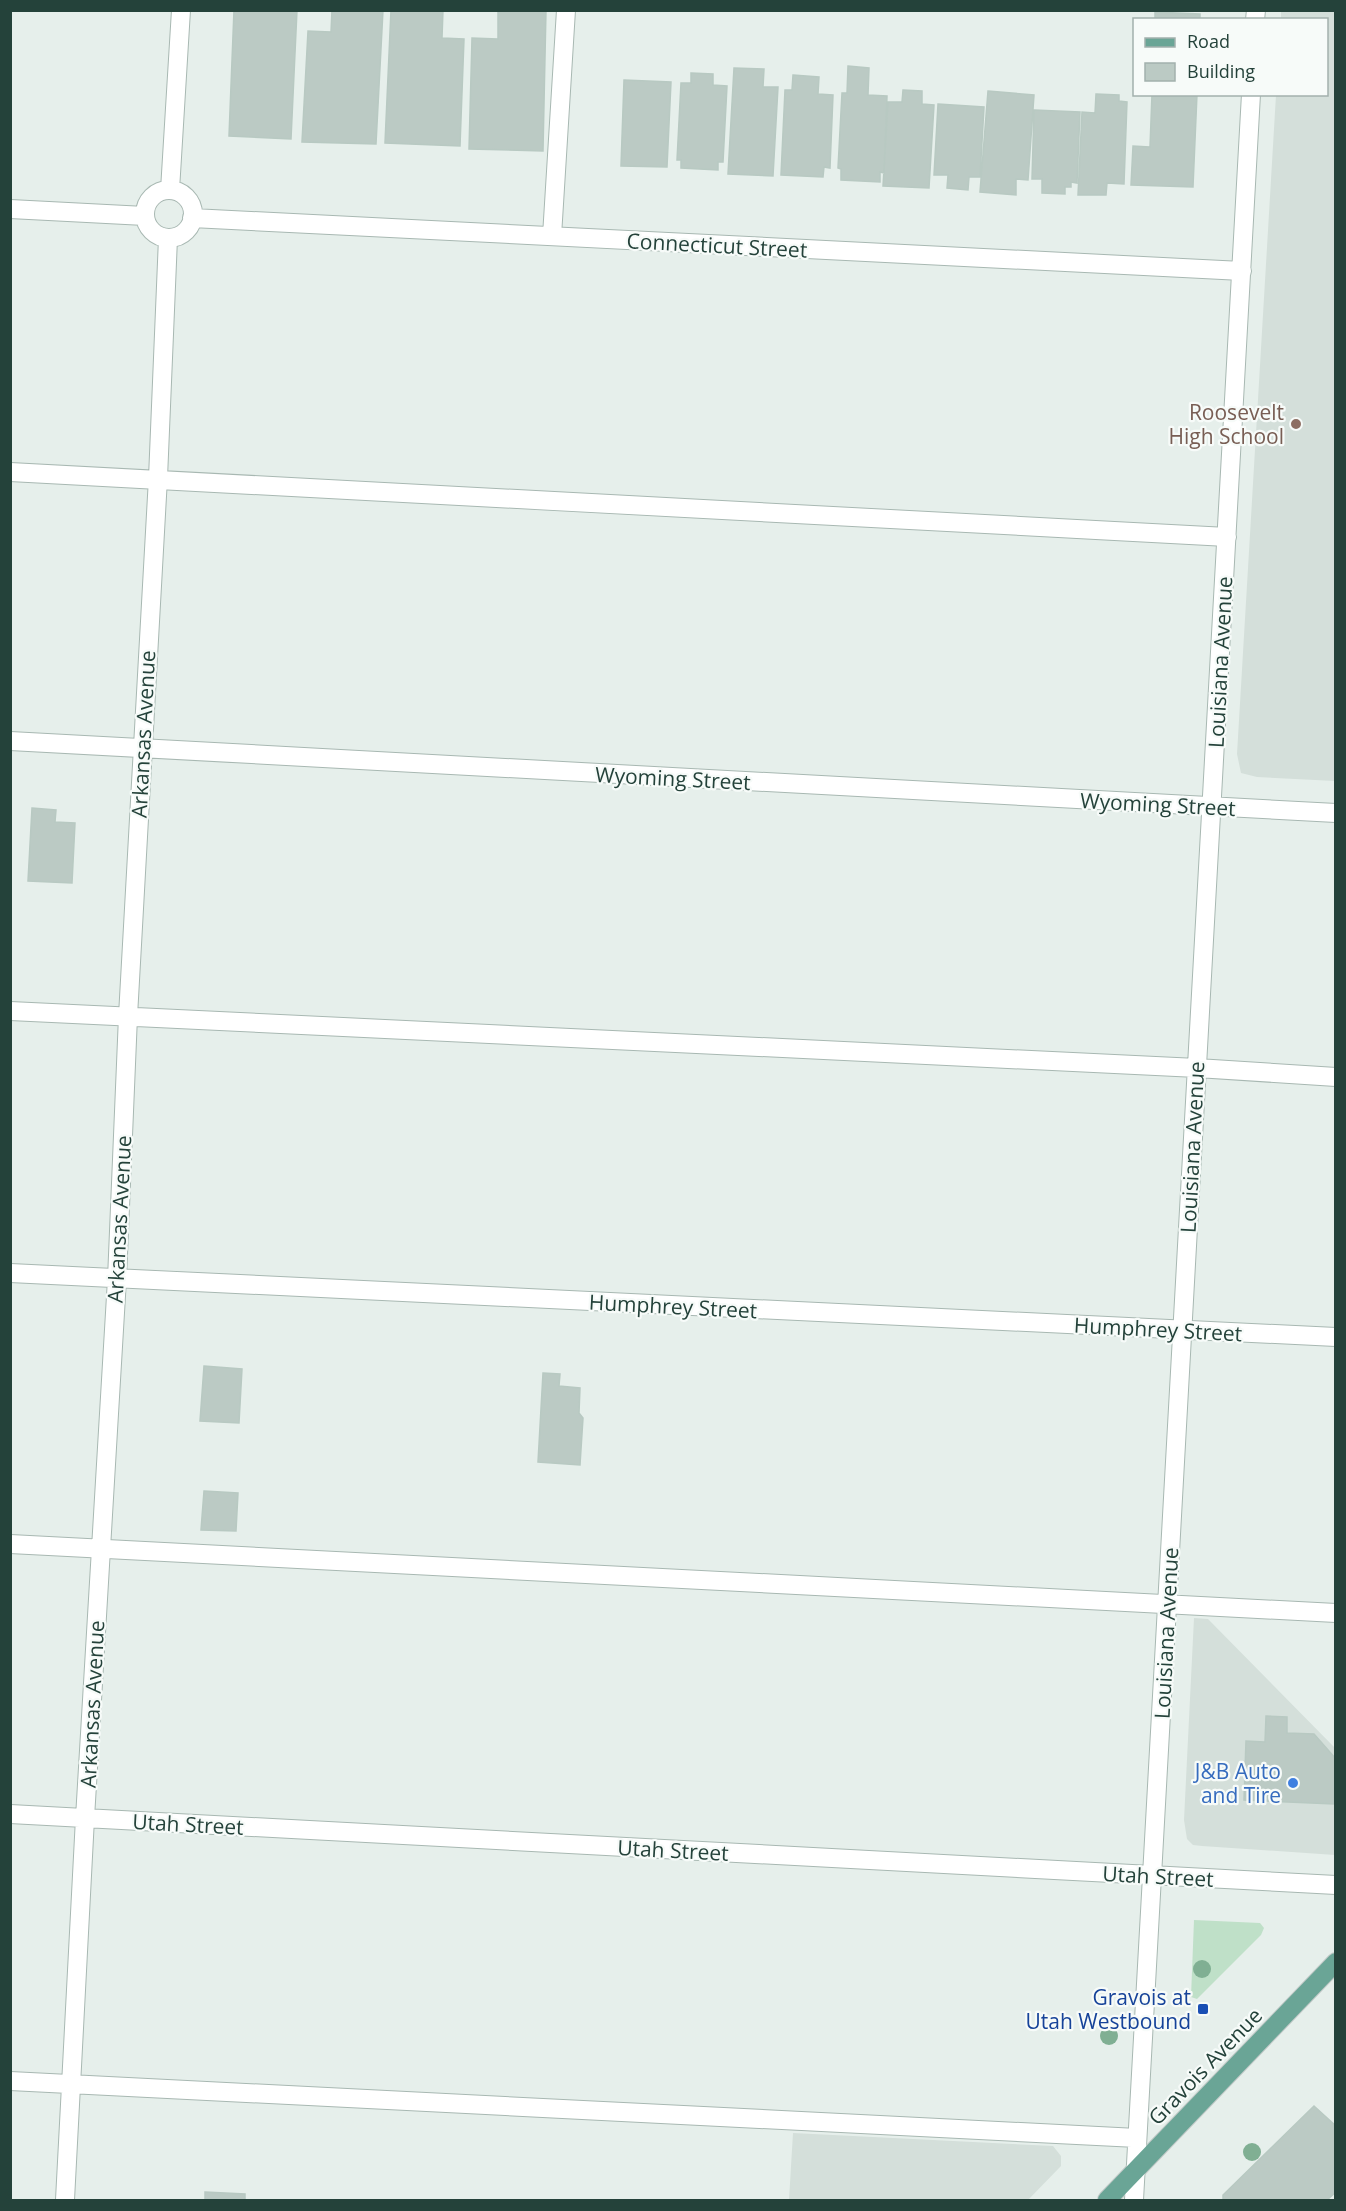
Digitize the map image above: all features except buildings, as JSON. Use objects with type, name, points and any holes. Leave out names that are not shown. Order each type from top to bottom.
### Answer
[{"type":"main road","name":"Gravois Avenue","points":[[1107,2200],[1335,1962]]},
{"type":"street","points":[[170,190],[181,10]]},
{"type":"street","points":[[552,236],[566,10]]},
{"type":"street","name":"Louisiana Avenue","points":[[1134,2200],[1251,96]]},
{"type":"street","points":[[170,190],[189,201],[192,218],[186,230],[168,238],[150,229],[146,206],[156,194],[170,190]]},
{"type":"street","points":[[10,209],[146,216]]},
{"type":"street","name":"Connecticut Street","points":[[192,218],[1242,271]]},
{"type":"street","name":"Arkansas Avenue","points":[[65,2200],[117,1278],[128,1016],[158,478],[168,238]]},
{"type":"street","points":[[10,471],[1227,537]]},
{"type":"street","name":"Wyoming Street","points":[[10,741],[1335,813]]},
{"type":"street","points":[[10,1011],[1197,1068],[1335,1077]]},
{"type":"street","name":"Humphrey Street","points":[[10,1273],[1335,1337]]},
{"type":"street","points":[[10,1544],[1335,1613]]},
{"type":"street","name":"Utah Street","points":[[10,1814],[1152,1877],[1335,1885]]},
{"type":"street","points":[[10,2081],[1137,2138]]},
{"type":"shaded area","name":"Roosevelt High School","points":[[1281,11],[1335,11],[1335,781],[1257,777],[1241,773],[1237,754],[1276,96],[1328,96],[1328,18],[1281,18]]},
{"type":"shaded area","points":[[1194,1618],[1208,1619],[1335,1748],[1335,1855],[1202,1846],[1193,1845],[1187,1839],[1184,1820]]},
{"type":"shaded area","points":[[793,2133],[1053,2146],[1061,2156],[1061,2166],[1028,2200],[789,2200]]},
{"type":"green space","points":[[1194,1920],[1260,1923],[1264,1928],[1261,1935],[1197,1999],[1191,1997]]},
{"type":"place","name":"Roosevelt High School","points":[[1296,424]]},
{"type":"place","name":"J&B Auto and Tire","points":[[1293,1783]]},
{"type":"place","name":"Gravois at Utah Westbound","points":[[1203,2009]]}]
